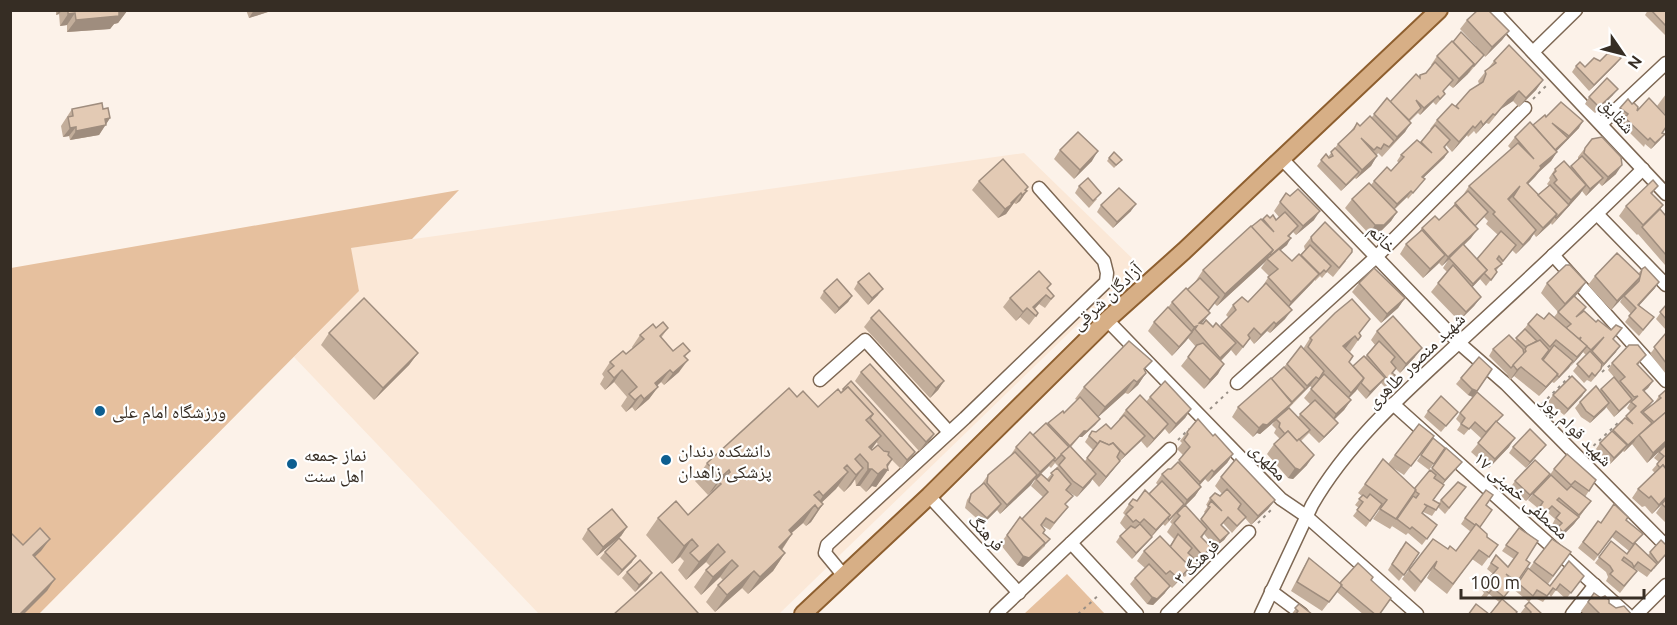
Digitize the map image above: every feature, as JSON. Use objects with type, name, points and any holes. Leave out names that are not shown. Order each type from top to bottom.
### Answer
[{"type":"main road","name":"آزادگان شرقی","points":[[803,615],[929,496],[1107,320],[1439,10]]},
{"type":"street","name":"شقایق","points":[[1493,10],[1666,194]]},
{"type":"street","points":[[1533,52],[1576,10]]},
{"type":"street","points":[[1601,124],[1666,63]]},
{"type":"street","points":[[1237,383],[1376,257],[1525,108]]},
{"type":"street","name":"خاتم","points":[[1281,158],[1459,343]]},
{"type":"street","name":"شهید منصور طاهری","points":[[1261,615],[1306,516],[1321,488],[1343,460],[1393,404],[1643,169]]},
{"type":"street","points":[[844,576],[825,554],[827,545],[1106,282],[1107,273],[1104,261],[1039,188]]},
{"type":"street","points":[[1597,214],[1666,285]]},
{"type":"street","points":[[1553,255],[1666,381]]},
{"type":"street","name":"مطهری","points":[[1107,320],[1281,499],[1306,516],[1417,615]]},
{"type":"street","points":[[820,380],[865,340],[949,432]]},
{"type":"street","name":"شهید قوام پور","points":[[1459,343],[1506,384],[1666,546]]},
{"type":"street","name":"مصطفی خمینی ۱۷","points":[[1393,404],[1627,615]]},
{"type":"street","points":[[996,615],[1170,449]]},
{"type":"street","name":"فرهنگ","points":[[929,496],[1019,593]]},
{"type":"street","name":"فرهنگ ۳","points":[[1167,615],[1249,532]]},
{"type":"street","points":[[1071,543],[1137,615]]},
{"type":"street","points":[[1572,615],[1595,585]]},
{"type":"street","points":[[1636,615],[1666,585]]},
{"type":"street","points":[[1271,591],[1302,615]]},
{"type":"path","points":[[1525,108],[1557,76]]},
{"type":"path","points":[[1602,372],[1633,345]]},
{"type":"path","points":[[1533,412],[1570,376]]},
{"type":"path","points":[[1580,459],[1619,422]]},
{"type":"path","points":[[1249,532],[1281,499]]},
{"type":"path","points":[[1078,615],[1109,584]]},
{"type":"shaded area","name":"دانشکده دندان پزشکی زاهدان","points":[[1024,153],[1139,265],[779,614],[539,614],[294,357],[359,291],[350,248]]},
{"type":"shaded area","points":[[459,190],[412,239],[351,248],[359,291],[39,614],[11,614],[11,268]]},
{"type":"shaded area","points":[[1067,574],[1105,614],[1024,614]]},
{"type":"building","points":[[68,10],[127,11],[119,12],[119,16],[76,20],[75,13],[68,14]]},
{"type":"building","points":[[1478,10],[1488,10],[1509,31],[1492,47],[1467,20]]},
{"type":"building","points":[[1651,10],[1666,10],[1666,26]]},
{"type":"building","points":[[1461,32],[1484,55],[1474,66],[1453,42]]},
{"type":"building","points":[[1452,41],[1474,64],[1459,79],[1437,56]]},
{"type":"building","points":[[1509,45],[1543,80],[1526,98],[1519,91],[1483,125],[1481,121],[1475,128],[1473,126],[1459,142],[1437,120],[1452,104],[1459,109],[1456,106],[1470,90],[1483,82],[1485,71],[1496,63],[1494,61]]},
{"type":"building","points":[[1613,50],[1621,58],[1594,85],[1576,66],[1580,62],[1585,67],[1594,58],[1600,61]]},
{"type":"building","points":[[1435,62],[1453,80],[1443,91],[1445,94],[1440,99],[1438,96],[1424,108],[1416,100],[1421,108],[1409,120],[1390,102],[1416,74],[1420,78],[1420,75],[1426,73]]},
{"type":"building","points":[[1607,78],[1618,89],[1599,107],[1589,97]]},
{"type":"building","points":[[1387,98],[1411,123],[1397,137],[1374,114]]},
{"type":"building","points":[[1649,98],[1666,116],[1666,127],[1662,133],[1665,134],[1655,143],[1650,138],[1648,140],[1625,118],[1628,114],[1620,108],[1628,99],[1638,107],[1637,111]]},
{"type":"building","points":[[1561,102],[1583,121],[1569,136],[1552,123],[1568,138],[1555,150],[1533,125],[1545,115],[1546,117]]},
{"type":"building","points":[[102,103],[103,109],[108,108],[110,118],[105,119],[106,125],[76,131],[76,127],[70,128],[68,117],[73,116],[72,109]]},
{"type":"building","points":[[1370,116],[1394,141],[1389,147],[1384,144],[1381,149],[1377,147],[1374,150],[1361,138],[1377,156],[1362,170],[1338,144],[1354,129],[1357,123],[1360,126]]},
{"type":"building","points":[[1530,122],[1557,152],[1540,166],[1541,168],[1527,183],[1557,214],[1543,228],[1513,197],[1520,186],[1508,199],[1536,230],[1523,245],[1469,186],[1518,143],[1534,159],[1515,137]]},
{"type":"building","points":[[1435,125],[1450,140],[1444,147],[1448,152],[1422,177],[1425,179],[1413,193],[1411,191],[1397,204],[1374,181],[1387,167],[1391,171],[1404,157],[1401,155],[1417,140],[1432,153],[1421,142]]},
{"type":"building","points":[[1078,132],[1098,151],[1080,170],[1060,150]]},
{"type":"building","points":[[1602,137],[1621,157],[1622,165],[1608,177],[1584,153],[1592,139]]},
{"type":"building","points":[[1335,148],[1359,172],[1346,185],[1321,160],[1326,154],[1329,158],[1333,156],[1331,152]]},
{"type":"building","points":[[1114,152],[1122,160],[1116,165],[1109,158]]},
{"type":"building","points":[[1582,156],[1603,178],[1590,189],[1571,166]]},
{"type":"building","points":[[1003,159],[1028,187],[1025,190],[1027,191],[1022,195],[1021,193],[1005,209],[979,181]]},
{"type":"building","points":[[1564,161],[1586,185],[1571,200],[1554,183],[1557,180],[1553,174],[1555,169]]},
{"type":"building","points":[[1088,178],[1101,193],[1093,201],[1079,186]]},
{"type":"building","points":[[1653,180],[1658,186],[1651,193],[1663,205],[1643,225],[1626,206]]},
{"type":"building","points":[[1369,183],[1397,212],[1384,225],[1375,225],[1352,199]]},
{"type":"building","points":[[1550,185],[1569,205],[1556,218],[1557,214],[1538,195]]},
{"type":"building","points":[[1119,188],[1136,204],[1117,222],[1101,205]]},
{"type":"building","points":[[1298,189],[1320,211],[1303,226],[1280,202],[1286,193],[1290,196]]},
{"type":"building","points":[[1468,191],[1488,212],[1475,226],[1455,203]]},
{"type":"building","points":[[1455,205],[1478,229],[1448,257],[1422,228],[1435,216],[1439,220]]},
{"type":"building","points":[[1660,209],[1666,216],[1666,255],[1642,227]]},
{"type":"building","points":[[1285,212],[1298,226],[1288,236],[1291,238],[1271,255],[1273,250],[1251,227],[1261,219],[1274,232],[1263,219],[1267,215],[1270,218],[1273,215],[1276,220]]},
{"type":"building","points":[[1325,222],[1352,249],[1339,268],[1312,241],[1311,237]]},
{"type":"building","points":[[1251,226],[1273,250],[1225,294],[1203,270]]},
{"type":"building","points":[[1422,230],[1445,255],[1430,269],[1406,244]]},
{"type":"building","points":[[1501,231],[1516,245],[1503,261],[1499,256],[1497,259],[1502,264],[1495,269],[1497,272],[1491,280],[1484,273],[1487,270],[1477,259]]},
{"type":"building","points":[[1463,244],[1487,270],[1473,284],[1449,258]]},
{"type":"building","points":[[1310,245],[1331,266],[1326,272],[1324,270],[1320,274],[1301,255]]},
{"type":"building","points":[[1279,249],[1292,261],[1299,254],[1319,274],[1291,302],[1268,277],[1278,269],[1267,259]]},
{"type":"building","points":[[1617,253],[1641,276],[1617,301],[1595,276]]},
{"type":"building","points":[[1453,265],[1481,297],[1466,312],[1438,283]]},
{"type":"building","points":[[1566,265],[1570,265],[1586,282],[1565,304],[1547,283]]},
{"type":"building","points":[[1645,267],[1659,282],[1638,305],[1654,317],[1643,330],[1629,316],[1636,308],[1624,296],[1639,281],[1642,269]]},
{"type":"building","points":[[1374,268],[1405,298],[1387,314],[1359,283]]},
{"type":"building","points":[[1039,271],[1051,284],[1047,288],[1054,296],[1051,299],[1046,295],[1033,307],[1038,313],[1036,316],[1027,308],[1023,312],[1010,298]]},
{"type":"building","points":[[869,273],[883,289],[872,298],[858,282]]},
{"type":"building","points":[[1200,278],[1219,297],[1208,311],[1187,290]]},
{"type":"building","points":[[837,279],[852,296],[839,308],[824,291]]},
{"type":"building","points":[[1266,283],[1292,310],[1276,324],[1274,322],[1261,335],[1254,328],[1243,347],[1221,325],[1236,310],[1233,305],[1242,297],[1248,302]]},
{"type":"building","points":[[1186,288],[1210,313],[1199,323],[1203,324],[1206,320],[1213,327],[1216,323],[1236,343],[1220,358],[1195,329],[1197,326],[1194,327],[1172,302]]},
{"type":"building","points":[[1574,296],[1586,307],[1576,317],[1584,311],[1596,322],[1598,320],[1611,330],[1616,325],[1622,328],[1613,339],[1620,346],[1604,364],[1592,351],[1604,337],[1591,350],[1580,340],[1581,337],[1579,339],[1566,328],[1571,324],[1558,312]]},
{"type":"building","points":[[364,298],[418,353],[383,388],[329,333]]},
{"type":"building","points":[[1352,299],[1370,319],[1359,333],[1361,336],[1358,340],[1355,336],[1343,346],[1353,356],[1349,362],[1364,378],[1351,393],[1308,347],[1312,340],[1310,338]]},
{"type":"building","points":[[1666,305],[1666,319],[1660,312]]},
{"type":"building","points":[[1168,307],[1192,332],[1179,347],[1154,322]]},
{"type":"building","points":[[879,310],[944,381],[936,388],[871,318]]},
{"type":"building","points":[[1549,313],[1587,346],[1577,357],[1556,340],[1550,347],[1528,324],[1537,314],[1544,319]]},
{"type":"building","points":[[1393,316],[1422,348],[1406,364],[1377,331]]},
{"type":"building","points":[[663,322],[668,328],[660,336],[673,351],[683,343],[690,351],[684,356],[688,360],[673,373],[670,370],[655,383],[658,387],[644,399],[641,395],[635,400],[629,394],[637,387],[622,370],[614,378],[608,371],[614,366],[610,362],[623,351],[626,354],[644,339],[640,335],[653,324],[656,328]]},
{"type":"building","points":[[1525,329],[1537,341],[1526,347],[1516,338]]},
{"type":"building","points":[[1666,333],[1666,363],[1654,347]]},
{"type":"building","points":[[1509,335],[1523,349],[1524,354],[1511,368],[1493,349]]},
{"type":"building","points":[[1540,340],[1549,350],[1542,359],[1558,374],[1546,387],[1521,367],[1517,370],[1513,365],[1526,351],[1527,346]]},
{"type":"building","points":[[1129,341],[1152,361],[1144,369],[1146,373],[1137,382],[1134,380],[1105,407],[1084,387]]},
{"type":"building","points":[[1379,341],[1395,357],[1391,362],[1396,368],[1392,373],[1395,375],[1389,381],[1367,355]]},
{"type":"building","points":[[1203,343],[1224,364],[1210,380],[1188,357],[1197,345]]},
{"type":"building","points":[[1554,345],[1573,361],[1559,377],[1543,360]]},
{"type":"building","points":[[1629,345],[1638,345],[1646,355],[1637,364],[1653,381],[1643,390],[1653,401],[1641,412],[1652,423],[1628,445],[1613,430],[1625,418],[1633,424],[1626,416],[1636,406],[1631,402],[1638,396],[1634,397],[1620,381],[1625,377],[1612,363]]},
{"type":"building","points":[[1301,346],[1324,371],[1319,379],[1316,377],[1307,386],[1287,364]]},
{"type":"building","points":[[1590,351],[1602,364],[1595,376],[1592,373],[1589,377],[1577,364]]},
{"type":"building","points":[[1364,356],[1385,378],[1370,392],[1361,383],[1364,378],[1353,366]]},
{"type":"building","points":[[1479,357],[1492,369],[1477,391],[1461,378]]},
{"type":"building","points":[[870,364],[934,434],[926,442],[861,372]]},
{"type":"building","points":[[1284,367],[1305,389],[1292,402],[1271,379]]},
{"type":"building","points":[[1324,374],[1351,400],[1336,414],[1311,389]]},
{"type":"building","points":[[1572,376],[1586,390],[1568,409],[1553,395]]},
{"type":"building","points":[[1614,377],[1632,399],[1619,411],[1601,389]]},
{"type":"building","points":[[1271,378],[1292,403],[1267,425],[1263,424],[1259,428],[1238,407]]},
{"type":"building","points":[[851,381],[915,452],[907,460],[870,418],[873,414],[848,387],[843,389]]},
{"type":"building","points":[[1165,381],[1191,409],[1176,424],[1150,397]]},
{"type":"building","points":[[1596,386],[1609,403],[1594,417],[1580,402]]},
{"type":"building","points":[[848,387],[873,414],[866,420],[881,436],[869,447],[872,450],[878,445],[884,451],[889,452],[888,455],[892,459],[887,465],[888,470],[884,469],[878,474],[868,469],[868,463],[860,454],[855,459],[863,468],[856,475],[847,465],[844,468],[848,472],[823,496],[819,491],[814,495],[823,504],[818,509],[815,505],[789,530],[792,534],[779,547],[785,553],[760,577],[754,571],[727,595],[718,585],[738,566],[732,560],[713,577],[706,570],[725,552],[718,544],[699,562],[690,553],[698,546],[692,539],[684,546],[658,518],[676,501],[688,515],[721,484],[719,482],[730,472],[729,470],[720,478],[707,463],[789,388],[797,397],[803,391],[818,407],[838,389],[841,393]]},
{"type":"building","points":[[1666,390],[1666,412],[1654,422],[1643,412],[1661,398],[1659,396]]},
{"type":"building","points":[[1477,392],[1503,415],[1486,432],[1475,422],[1469,429],[1461,424],[1465,418],[1460,413]]},
{"type":"building","points":[[1140,395],[1168,424],[1154,439],[1126,410]]},
{"type":"building","points":[[1441,396],[1458,412],[1446,426],[1428,411]]},
{"type":"building","points":[[1080,397],[1100,419],[1070,446],[1048,423],[1063,411],[1064,413]]},
{"type":"building","points":[[1315,400],[1338,423],[1324,437],[1300,414]]},
{"type":"building","points":[[1289,408],[1310,430],[1297,441],[1288,431],[1285,434],[1276,419]]},
{"type":"building","points":[[1666,412],[1666,441],[1653,453],[1639,435]]},
{"type":"building","points":[[1124,415],[1145,436],[1125,455],[1113,443],[1109,445],[1100,441],[1098,444],[1089,436],[1092,431],[1096,432],[1106,424],[1111,429]]},
{"type":"building","points":[[1198,419],[1233,454],[1200,482],[1179,460],[1190,447],[1184,440],[1187,432]]},
{"type":"building","points":[[1496,421],[1515,438],[1495,459],[1478,443]]},
{"type":"building","points":[[1046,423],[1069,447],[1055,461],[1053,460],[1055,458],[1033,435]]},
{"type":"building","points":[[1419,424],[1434,436],[1411,466],[1395,455]]},
{"type":"building","points":[[1530,429],[1546,445],[1530,462],[1513,447]]},
{"type":"building","points":[[1288,431],[1314,455],[1300,470],[1295,468],[1274,444]]},
{"type":"building","points":[[1612,431],[1627,445],[1614,458],[1600,443]]},
{"type":"building","points":[[1030,432],[1055,458],[1040,472],[1016,447]]},
{"type":"building","points":[[1433,438],[1445,448],[1434,464],[1421,455]]},
{"type":"building","points":[[1100,441],[1109,445],[1113,443],[1120,451],[1117,457],[1120,461],[1106,477],[1087,458]]},
{"type":"building","points":[[1666,445],[1666,469],[1663,465],[1660,468],[1657,464],[1664,456],[1659,452]]},
{"type":"building","points":[[1070,446],[1096,474],[1083,488],[1073,481],[1059,465],[1065,458],[1061,454]]},
{"type":"building","points":[[1446,448],[1462,462],[1445,480],[1432,468]]},
{"type":"building","points":[[1015,452],[1037,475],[1007,505],[987,483],[988,475]]},
{"type":"building","points":[[1567,454],[1596,480],[1589,491],[1575,481],[1571,485],[1554,469]]},
{"type":"building","points":[[1236,459],[1275,500],[1258,516],[1221,477]]},
{"type":"building","points":[[1383,459],[1416,490],[1396,519],[1380,509],[1387,500],[1365,484]]},
{"type":"building","points":[[1535,460],[1550,474],[1530,495],[1515,481]]},
{"type":"building","points":[[1178,462],[1201,487],[1187,500],[1162,474]]},
{"type":"building","points":[[1663,465],[1666,469],[1666,497],[1659,505],[1651,496],[1649,498],[1638,489]]},
{"type":"building","points":[[1057,468],[1071,484],[1066,490],[1073,496],[1065,504],[1068,507],[1054,523],[1046,518],[1041,525],[1045,530],[1043,533],[1050,539],[1044,545],[1045,543],[1022,519],[1048,492],[1036,479],[1041,474],[1049,481],[1053,475],[1051,473]]},
{"type":"building","points":[[1430,470],[1436,475],[1434,478],[1444,485],[1433,500],[1440,504],[1436,510],[1424,504],[1427,506],[1422,513],[1437,525],[1427,539],[1397,519],[1413,496],[1416,498],[1419,494],[1415,488]]},
{"type":"building","points":[[1551,475],[1567,490],[1571,486],[1591,501],[1579,515],[1559,498],[1557,500],[1579,517],[1563,532],[1558,527],[1562,523],[1556,518],[1560,513],[1552,506],[1544,514],[1539,508],[1543,502],[1533,494]]},
{"type":"building","points":[[1162,481],[1184,504],[1169,520],[1170,515],[1149,494]]},
{"type":"building","points":[[1458,482],[1466,487],[1449,508],[1441,500]]},
{"type":"building","points":[[984,483],[1001,504],[987,518],[969,502],[971,494]]},
{"type":"building","points":[[1227,489],[1241,504],[1238,509],[1246,517],[1237,526],[1228,517],[1221,525],[1229,533],[1220,541],[1201,519],[1210,507],[1208,506],[1211,501],[1222,511],[1210,498],[1215,493],[1220,496]]},
{"type":"building","points":[[1145,490],[1170,515],[1156,530],[1144,519],[1140,523],[1136,520],[1133,522],[1126,514],[1133,507],[1129,504],[1133,499],[1137,501]]},
{"type":"building","points":[[1486,490],[1493,495],[1486,505],[1492,510],[1480,527],[1465,518]]},
{"type":"building","points":[[1370,494],[1382,504],[1370,521],[1357,510],[1363,502],[1359,499],[1363,495],[1367,498]]},
{"type":"building","points":[[1614,504],[1628,517],[1626,520],[1643,534],[1633,544],[1616,531],[1598,555],[1583,542],[1598,521],[1601,523]]},
{"type":"building","points":[[1185,505],[1207,529],[1201,537],[1211,547],[1203,556],[1174,523],[1180,516],[1177,513]]},
{"type":"building","points":[[612,509],[627,527],[603,547],[588,529]]},
{"type":"building","points":[[1020,517],[1045,543],[1029,558],[1023,556],[1007,535]]},
{"type":"building","points":[[1140,524],[1152,537],[1136,553],[1120,536],[1131,526],[1135,528]]},
{"type":"building","points":[[1476,524],[1487,534],[1487,537],[1498,545],[1489,557],[1479,550],[1453,584],[1434,568],[1437,561],[1421,582],[1409,570],[1433,539],[1448,549],[1450,546],[1456,551]]},
{"type":"building","points":[[40,528],[50,539],[33,555],[55,579],[19,615],[10,615],[10,532],[23,545]]},
{"type":"building","points":[[1519,528],[1538,541],[1526,560],[1530,563],[1517,582],[1506,574],[1515,583],[1504,597],[1493,588],[1489,593],[1486,591],[1488,587],[1486,582],[1498,568],[1491,563],[1496,555],[1508,567],[1518,553],[1506,545]]},
{"type":"building","points":[[1178,534],[1192,548],[1188,553],[1198,562],[1189,571],[1190,567],[1170,547]]},
{"type":"building","points":[[1160,536],[1190,567],[1179,579],[1170,571],[1166,574],[1144,551]]},
{"type":"building","points":[[619,538],[636,556],[622,570],[605,552]]},
{"type":"building","points":[[1552,539],[1571,552],[1553,576],[1534,562]]},
{"type":"building","points":[[1661,540],[1666,545],[1666,554],[1658,563],[1650,552]]},
{"type":"building","points":[[1611,541],[1627,554],[1635,543],[1657,564],[1651,571],[1638,562],[1634,567],[1624,557],[1622,560],[1637,571],[1624,586],[1610,574],[1613,571],[1610,566],[1599,557]]},
{"type":"building","points":[[1406,542],[1419,553],[1404,575],[1392,564]]},
{"type":"building","points":[[1309,558],[1342,585],[1329,602],[1297,582]]},
{"type":"building","points":[[640,560],[652,573],[639,585],[627,572]]},
{"type":"building","points":[[1569,561],[1584,576],[1571,593],[1560,584],[1556,590],[1553,588],[1547,596],[1537,590],[1533,596],[1518,583],[1528,568],[1550,586]]},
{"type":"building","points":[[1358,563],[1373,577],[1371,580],[1391,598],[1379,615],[1376,615],[1341,586],[1340,583]]},
{"type":"building","points":[[1149,564],[1170,586],[1157,599],[1152,597],[1135,578]]},
{"type":"building","points":[[661,572],[698,613],[696,615],[613,615]]},
{"type":"building","points":[[1594,593],[1601,598],[1605,596],[1616,608],[1624,606],[1632,615],[1601,615],[1588,602]]},
{"type":"building","points":[[1502,599],[1517,612],[1515,615],[1490,614]]},
{"type":"building","points":[[1529,602],[1543,615],[1529,615],[1531,612],[1525,606]]},
{"type":"building","points":[[1299,604],[1313,615],[1295,615],[1298,611],[1295,608]]},
{"type":"building","points":[[1476,604],[1489,614],[1489,615],[1468,615]]},
{"type":"place","name":"ورزشگاه امام علی","points":[[100,411]]},
{"type":"place","name":"دانشکده دندان پزشکی زاهدان","points":[[666,460]]},
{"type":"place","name":"نماز جمعه اهل سنت","points":[[292,464]]}]
